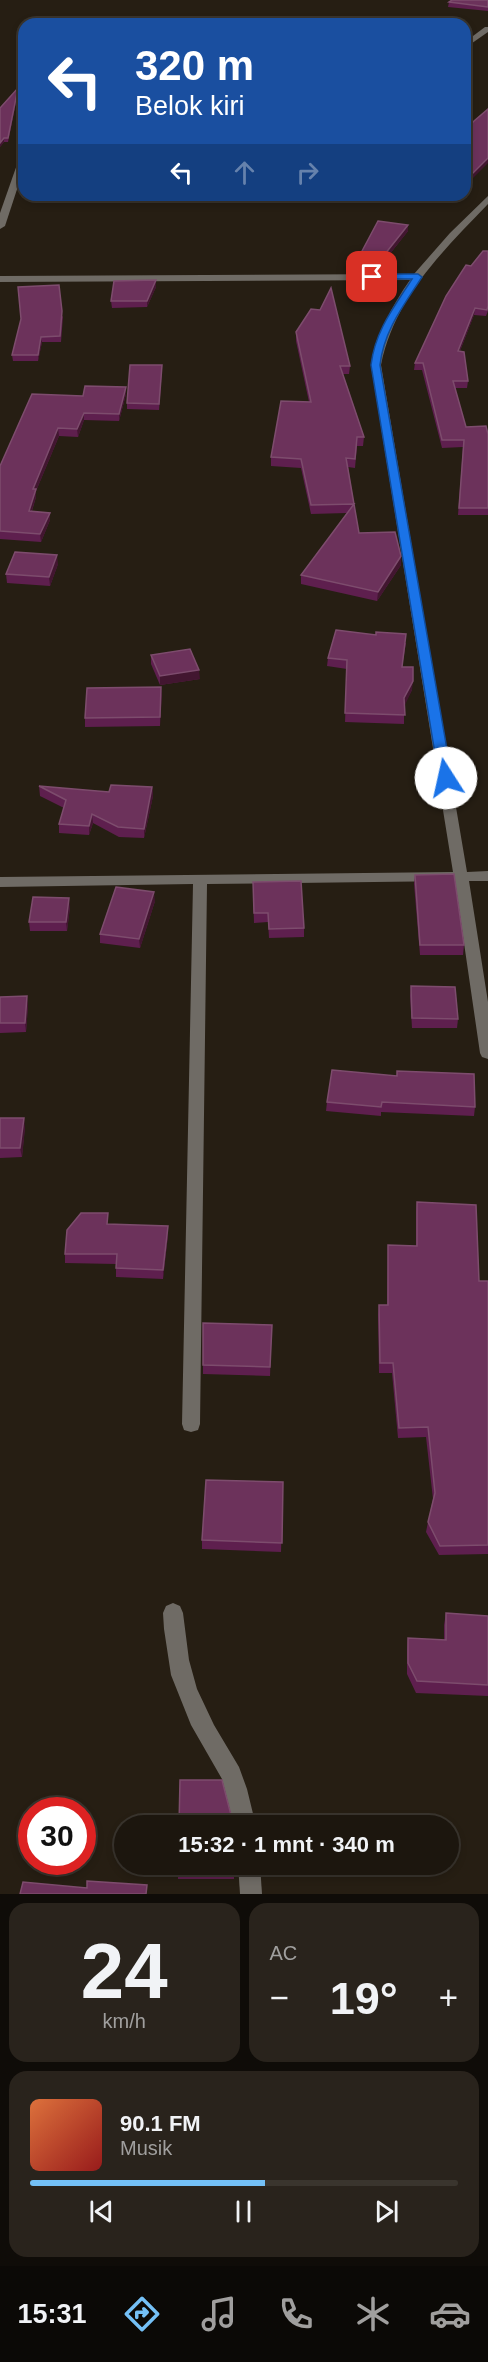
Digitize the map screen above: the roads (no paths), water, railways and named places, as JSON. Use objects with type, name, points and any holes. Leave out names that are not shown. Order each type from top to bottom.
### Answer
[{"type":"street","points":[[471,42],[488,29]]},
{"type":"street","points":[[0,226],[18,174]]},
{"type":"street","points":[[488,199],[418,277],[387,325],[378,345],[376,365],[488,1053]]},
{"type":"street","points":[[0,279],[418,277]]},
{"type":"street","points":[[0,882],[488,876]]},
{"type":"street","points":[[191,1424],[200,880]]},
{"type":"street","points":[[173,1613],[173,1643],[183,1680],[191,1702],[227,1766],[243,1815]]},
{"type":"street","points":[[249,1875],[250,1894]]}]
